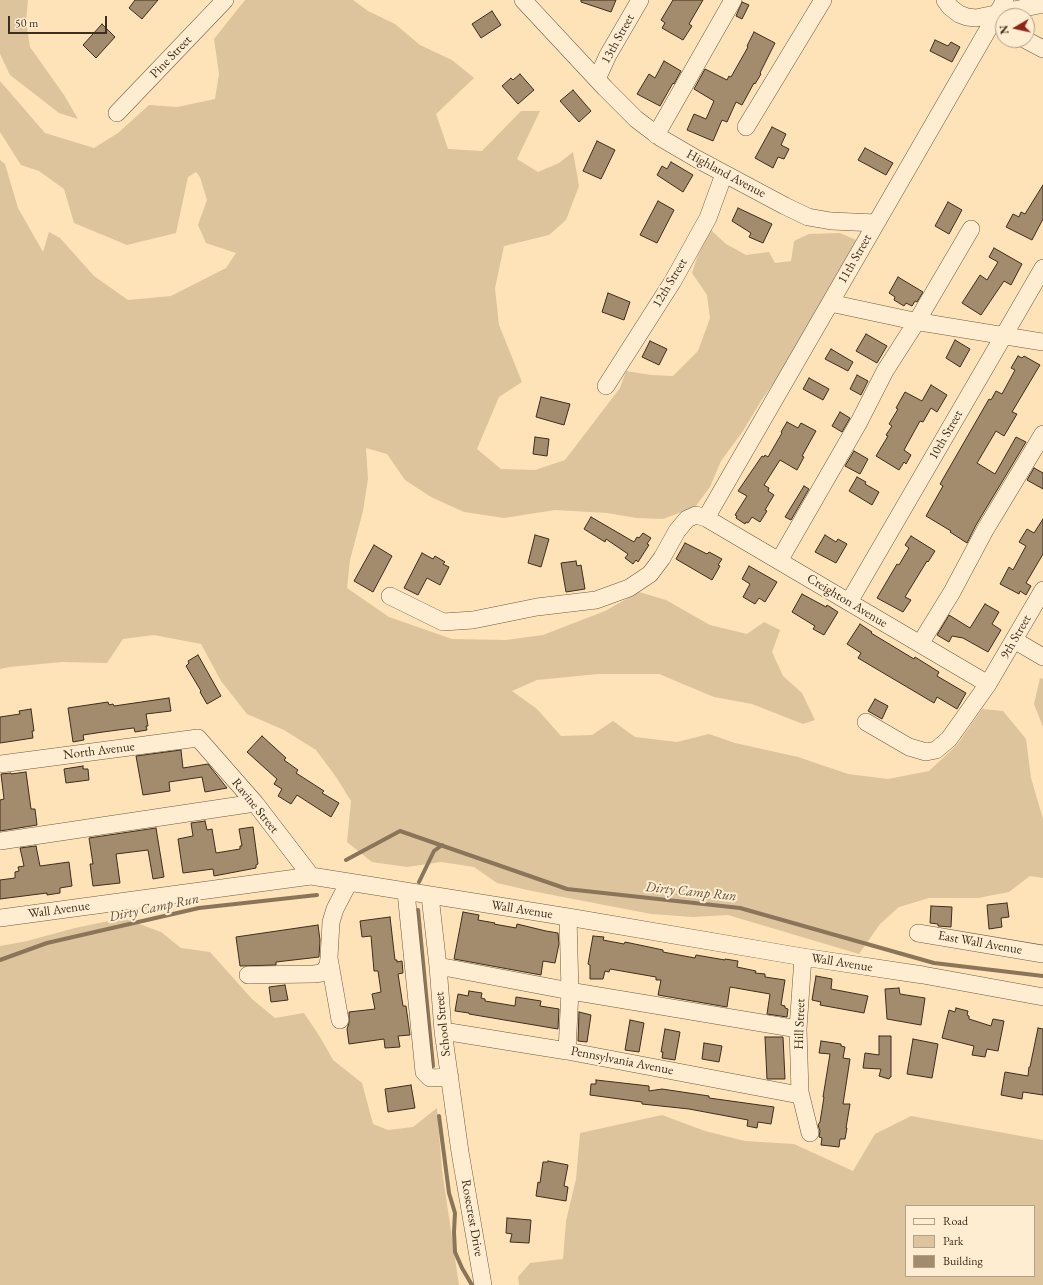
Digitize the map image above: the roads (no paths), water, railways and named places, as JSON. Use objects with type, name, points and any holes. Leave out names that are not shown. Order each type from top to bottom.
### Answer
[{"type":"street","name":"Pine Street","points":[[117,113],[225,0]]},
{"type":"street","name":"13th Street","points":[[597,79],[608,55],[640,0]]},
{"type":"street","points":[[656,135],[734,0]]},
{"type":"street","points":[[746,127],[823,0]]},
{"type":"street","points":[[945,0],[950,7],[959,14],[967,17],[976,18],[995,16]]},
{"type":"street","name":"Highland Avenue","points":[[534,4],[597,79],[636,119],[656,135],[724,174],[785,206],[808,216],[832,221],[876,223]]},
{"type":"street","points":[[1028,8],[1043,4]]},
{"type":"street","name":"11th Street","points":[[706,518],[876,223],[995,23]]},
{"type":"street","name":"12th Street","points":[[606,386],[673,281],[708,218],[724,174]]},
{"type":"street","points":[[779,561],[855,428],[885,371],[917,321],[971,229]]},
{"type":"street","name":"10th Street","points":[[849,602],[1043,268]]},
{"type":"street","points":[[830,303],[917,321],[1043,342]]},
{"type":"street","points":[[920,644],[952,592],[985,530],[1043,434]]},
{"type":"street","points":[[390,596],[443,622],[473,620],[537,608],[596,600],[629,588],[650,574],[662,558],[677,531],[687,519],[696,515],[706,518]]},
{"type":"street","name":"Creighton Avenue","points":[[706,518],[988,684]]},
{"type":"street","name":"9th Street","points":[[866,722],[909,747],[926,752],[936,750],[949,739],[988,684],[1043,590]]},
{"type":"street","points":[[1014,640],[1043,657]]},
{"type":"street","name":"North Avenue","points":[[0,764],[198,738]]},
{"type":"street","name":"Ravine Street","points":[[198,738],[255,803],[311,876]]},
{"type":"street","points":[[0,841],[255,803]]},
{"type":"street","name":"Wall Avenue","points":[[0,918],[311,876],[568,917],[803,957],[923,975],[1043,997]]},
{"type":"street","points":[[340,1020],[329,958],[331,922],[335,909],[349,882]]},
{"type":"street","points":[[406,892],[424,1072],[430,1078],[450,1077]]},
{"type":"street","name":"School Street","points":[[430,896],[438,966],[443,1031],[460,1152]]},
{"type":"street","points":[[567,1051],[570,991],[568,917]]},
{"type":"street","name":"East Wall Avenue","points":[[918,933],[1043,954]]},
{"type":"street","name":"Hill Street","points":[[803,957],[798,1028],[800,1092],[810,1133]]},
{"type":"street","points":[[248,975],[321,973],[325,970],[329,958]]},
{"type":"street","points":[[438,966],[570,991],[798,1028]]},
{"type":"street","name":"Pennsylvania Avenue","points":[[443,1031],[567,1051],[794,1094],[800,1092]]},
{"type":"street","name":"Rosecrest Drive","points":[[460,1152],[483,1285]]},
{"type":"waterway","name":"Dirty Camp Run","points":[[346,860],[400,831],[567,889],[740,908],[934,963],[1043,976]]},
{"type":"waterway","points":[[419,882],[434,851],[442,845]]},
{"type":"waterway","name":"Dirty Camp Run","points":[[0,960],[47,943],[199,908],[317,895]]},
{"type":"waterway","points":[[418,910],[433,1066]]},
{"type":"waterway","points":[[439,1116],[449,1193],[455,1213],[455,1252],[472,1285]]}]
